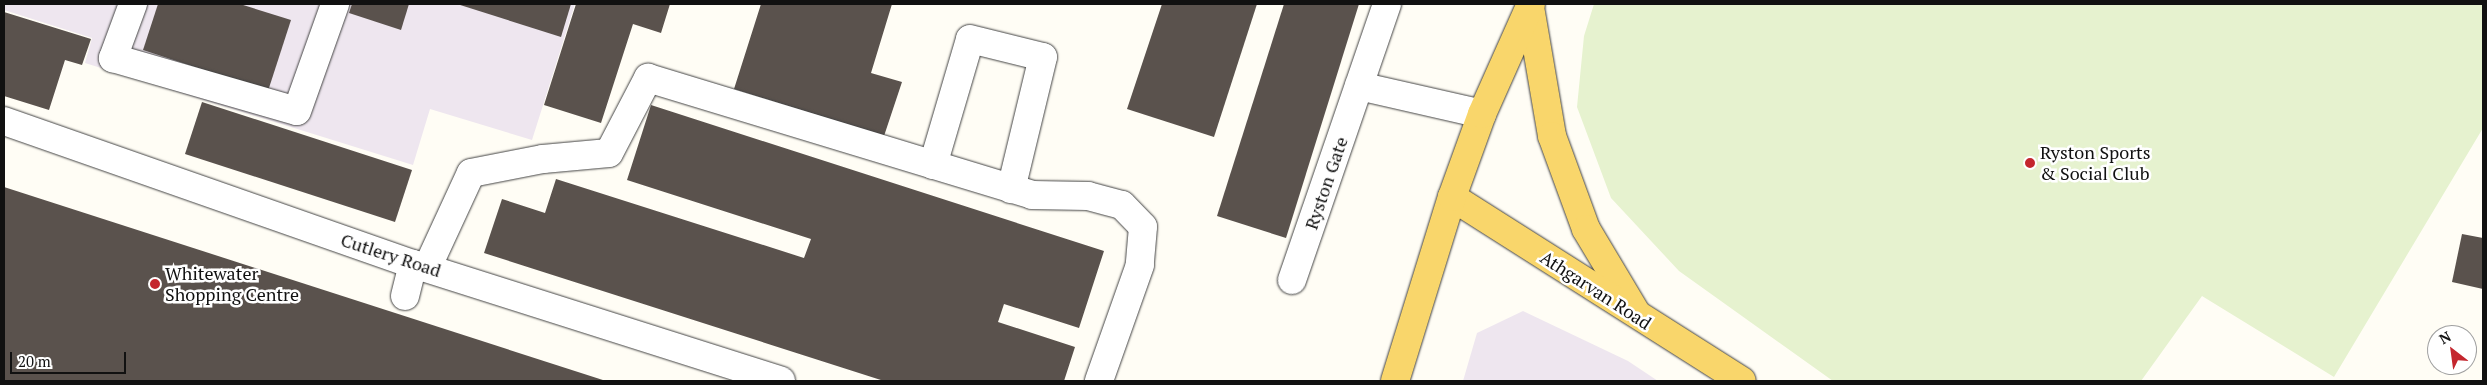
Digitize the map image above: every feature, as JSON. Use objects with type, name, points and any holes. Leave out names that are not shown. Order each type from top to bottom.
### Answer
[{"type":"main road","points":[[1395,381],[1452,197],[1482,114],[1531,5]]},
{"type":"main road","points":[[1531,5],[1552,136],[1586,230],[1638,316]]},
{"type":"main road","name":"Athgarvan Road","points":[[1452,197],[1742,381]]},
{"type":"street","points":[[133,4],[113,58],[297,111],[334,4]]},
{"type":"street","name":"Ryston Gate","points":[[1292,280],[1387,4]]},
{"type":"street","points":[[933,165],[970,39],[1043,57],[1010,189]]},
{"type":"street","points":[[405,296],[471,173],[542,159],[609,153],[648,78],[1032,195],[1088,196],[1122,205],[1143,227],[1140,265],[1099,381]]},
{"type":"street","points":[[1359,86],[1482,114]]},
{"type":"street","name":"Cutlery Road","points":[[4,121],[420,265],[781,381]]},
{"type":"shaded area","points":[[4,4],[575,4],[532,140],[430,109],[413,165],[85,63],[92,38],[4,10]]},
{"type":"shaded area","points":[[1523,311],[1628,361],[1658,381],[1463,381],[1477,333]]},
{"type":"green space","name":"Ryston Sports & Social Club","points":[[1594,4],[2483,4],[2483,128],[2334,377],[2202,296],[2141,381],[1833,381],[1679,271],[1611,198],[1577,107],[1584,36]]},
{"type":"building","points":[[158,4],[240,4],[291,20],[268,91],[143,50]]},
{"type":"building","points":[[352,4],[409,4],[401,30],[349,13]]},
{"type":"building","points":[[457,4],[571,4],[561,37]]},
{"type":"building","points":[[576,4],[670,4],[661,33],[633,24],[601,123],[544,105]]},
{"type":"building","points":[[761,4],[892,4],[871,73],[902,82],[884,136],[734,89]]},
{"type":"building","points":[[1162,4],[1257,4],[1214,137],[1127,109]]},
{"type":"building","points":[[1284,4],[1359,4],[1286,238],[1217,216]]},
{"type":"building","points":[[4,12],[91,39],[82,65],[65,60],[49,110],[4,96]]},
{"type":"building","points":[[202,102],[412,170],[395,222],[185,154]]},
{"type":"building","points":[[651,105],[1104,251],[1079,328],[1004,304],[998,322],[1075,347],[1064,381],[884,381],[484,253],[502,199],[545,213],[556,179],[804,258],[811,239],[627,180]]},
{"type":"building","name":"Whitewater Shopping Centre","points":[[4,187],[606,381],[4,381]]},
{"type":"building","points":[[2462,234],[2483,238],[2483,289],[2452,282]]},
{"type":"place","name":"Ryston Sports & Social Club","points":[[2030,163]]},
{"type":"place","name":"Whitewater Shopping Centre","points":[[155,284]]}]
